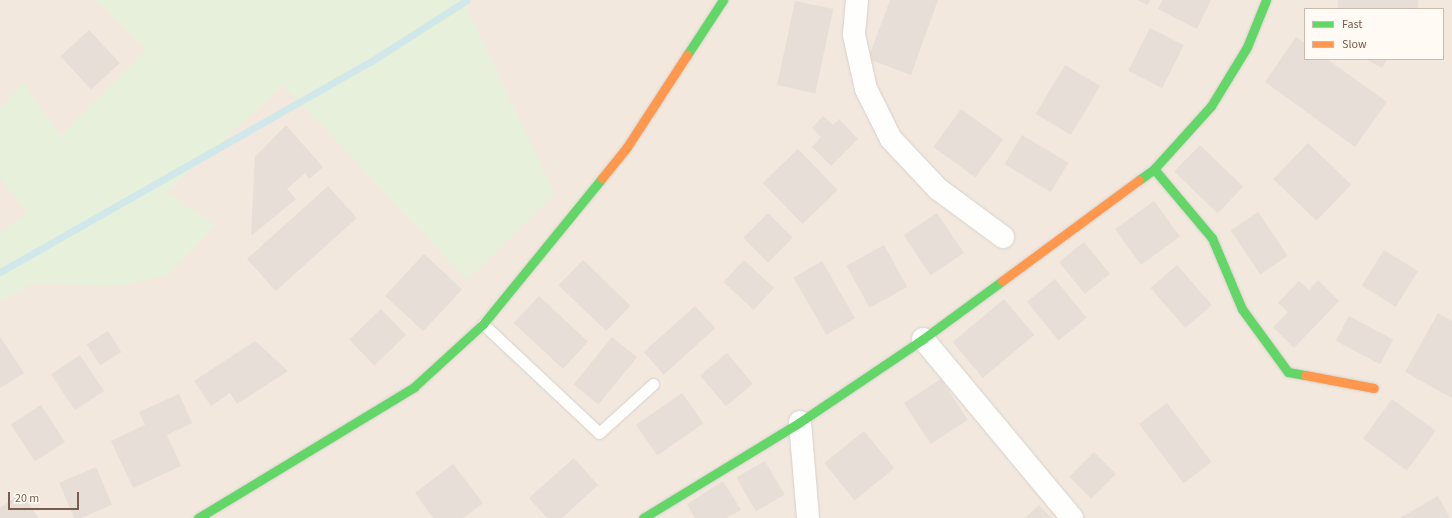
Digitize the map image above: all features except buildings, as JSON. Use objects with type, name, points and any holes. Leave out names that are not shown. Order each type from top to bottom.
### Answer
[{"type":"street","points":[[198,518],[414,387],[483,324],[628,147],[723,0]]},
{"type":"street","points":[[857,0],[854,35],[866,89],[891,139],[938,189],[1003,237]]},
{"type":"street","points":[[643,518],[800,422],[922,340],[1154,169],[1211,106],[1247,47],[1266,0]]},
{"type":"street","points":[[1154,169],[1212,238],[1242,309],[1288,372],[1374,388]]},
{"type":"street","points":[[922,340],[1072,518]]},
{"type":"street","points":[[800,422],[808,518]]},
{"type":"lane","points":[[483,324],[599,433],[653,384]]},
{"type":"shaded area","points":[[0,0],[1452,0],[1452,518],[0,518]]},
{"type":"green space","points":[[96,0],[463,0],[555,194],[467,280],[284,85],[167,192],[215,225],[168,275],[119,286],[34,283],[0,301],[0,233],[27,213],[0,178],[0,108],[23,83],[61,136],[146,49]]},
{"type":"waterway","points":[[0,272],[370,62],[467,0]]},
{"type":"traffic: fast","points":[[687,55],[723,0]]},
{"type":"traffic: fast","points":[[1139,180],[1154,169],[1211,106],[1247,47],[1266,0]]},
{"type":"traffic: fast","points":[[1154,169],[1212,238],[1242,309],[1288,372],[1305,375]]},
{"type":"traffic: fast","points":[[198,518],[414,387],[483,324],[602,178]]},
{"type":"traffic: fast","points":[[643,518],[800,422],[923,339],[1002,281]]},
{"type":"traffic: slow","points":[[602,178],[627,147],[687,55]]},
{"type":"traffic: slow","points":[[1002,281],[1139,180]]},
{"type":"traffic: slow","points":[[1305,375],[1374,388]]}]
